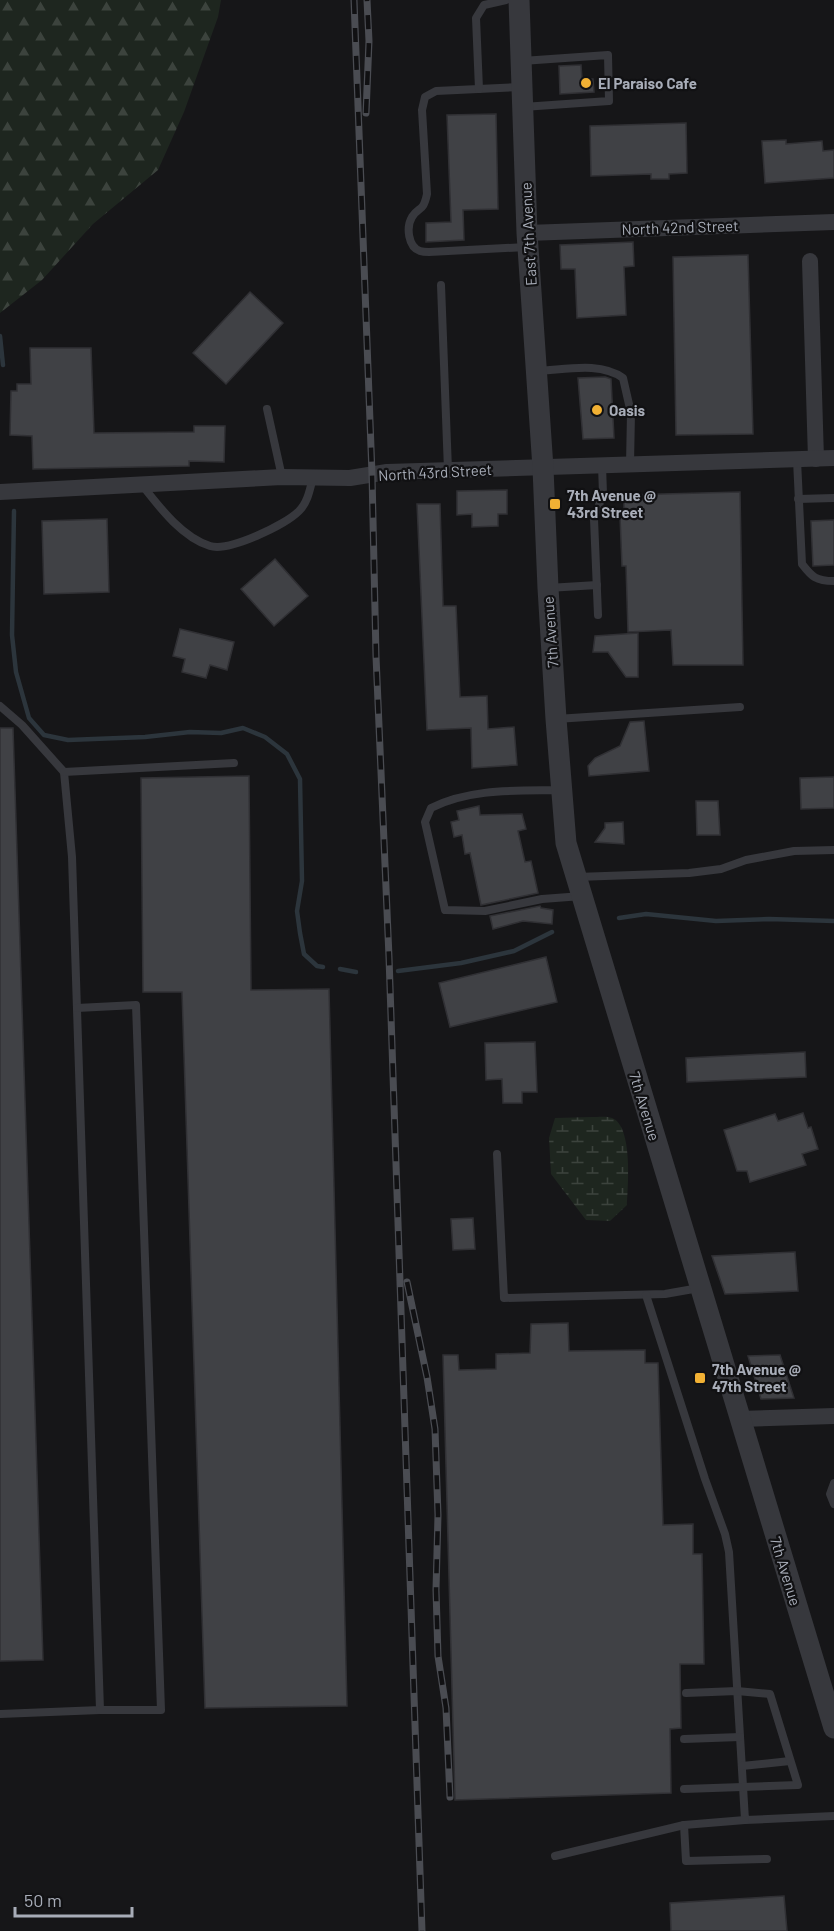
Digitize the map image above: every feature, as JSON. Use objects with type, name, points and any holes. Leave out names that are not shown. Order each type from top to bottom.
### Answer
[{"type":"street","name":"East 7th Avenue","points":[[519,0],[527,240],[543,468]]},
{"type":"street","name":"North 42nd Street","points":[[527,240],[834,222]]},
{"type":"street","points":[[810,261],[816,459]]},
{"type":"street","name":"North 43rd Street","points":[[0,492],[282,477],[350,478],[387,472],[834,458]]},
{"type":"street","name":"7th Avenue","points":[[543,468],[556,719],[566,843],[834,1728]]},
{"type":"street","points":[[739,1419],[834,1416]]},
{"type":"lane","points":[[478,89],[476,18],[484,5],[506,0]]},
{"type":"lane","points":[[521,61],[608,55],[609,101],[522,97],[478,89],[436,91],[425,97],[422,110],[428,194],[424,207],[412,217],[409,227],[411,243],[418,251],[429,252],[527,240]]},
{"type":"lane","points":[[441,285],[448,470]]},
{"type":"lane","points":[[536,371],[595,368],[613,370],[623,378],[631,413],[630,464]]},
{"type":"lane","points":[[267,409],[282,477]]},
{"type":"lane","points":[[797,460],[802,564],[812,577],[834,581]]},
{"type":"lane","points":[[598,615],[594,519],[603,494],[602,465]]},
{"type":"lane","points":[[142,484],[159,506],[191,537],[213,547],[243,542],[298,512],[306,501],[313,477]]},
{"type":"lane","points":[[798,499],[834,498]]},
{"type":"lane","points":[[548,588],[597,585]]},
{"type":"lane","points":[[0,706],[22,725],[64,772],[72,857],[100,1710]]},
{"type":"lane","points":[[556,719],[740,707]]},
{"type":"lane","points":[[64,772],[234,763]]},
{"type":"lane","points":[[562,790],[490,792],[443,801],[431,808],[425,822],[445,910],[485,910],[542,898],[579,886],[721,869],[746,860],[794,851],[834,850]]},
{"type":"lane","points":[[0,1713],[161,1710],[136,1005],[77,1008]]},
{"type":"lane","points":[[497,1154],[504,1298],[646,1295],[700,1288]]},
{"type":"lane","points":[[646,1295],[729,1552],[745,1820]]},
{"type":"lane","points":[[834,1483],[830,1494],[834,1504]]},
{"type":"lane","points":[[684,1789],[798,1785],[770,1694],[737,1691],[686,1693]]},
{"type":"lane","points":[[684,1739],[740,1737]]},
{"type":"lane","points":[[742,1766],[790,1761]]},
{"type":"lane","points":[[555,1856],[684,1825],[834,1815]]},
{"type":"lane","points":[[684,1825],[686,1861],[767,1859]]},
{"type":"green space","points":[[0,0],[221,0],[218,17],[184,112],[158,170],[93,224],[42,280],[0,313]]},
{"type":"green space","points":[[610,1117],[619,1123],[626,1144],[627,1205],[610,1221],[586,1220],[551,1174],[549,1138],[555,1118]]},
{"type":"building","points":[[581,65],[582,79],[593,79],[594,92],[560,94],[559,66]]},
{"type":"building","points":[[496,114],[498,209],[463,210],[464,240],[426,242],[426,223],[451,222],[447,115]]},
{"type":"building","points":[[686,123],[687,173],[669,174],[669,179],[651,179],[651,174],[591,176],[590,126]]},
{"type":"building","points":[[786,140],[786,144],[822,141],[823,151],[834,150],[834,178],[765,183],[762,141]]},
{"type":"building","points":[[633,242],[634,266],[624,267],[626,315],[577,318],[575,269],[561,269],[560,245]]},
{"type":"building","points":[[748,255],[753,434],[676,435],[673,257]]},
{"type":"building","points":[[250,292],[283,323],[226,384],[193,353]]},
{"type":"building","points":[[30,348],[91,348],[94,433],[194,432],[194,426],[225,426],[224,462],[189,461],[189,466],[33,469],[32,436],[10,435],[11,391],[17,391],[17,384],[31,384]]},
{"type":"building","points":[[605,377],[611,379],[614,438],[583,439],[578,378]]},
{"type":"building","points":[[507,490],[507,514],[498,514],[498,526],[472,527],[472,514],[457,515],[457,491]]},
{"type":"building","points":[[740,492],[743,665],[673,665],[671,630],[628,632],[626,566],[622,566],[620,516],[624,516],[624,495]]},
{"type":"building","points":[[417,504],[440,504],[443,606],[456,606],[460,697],[487,696],[488,729],[514,727],[517,765],[472,768],[471,728],[427,730]]},
{"type":"building","points":[[107,519],[109,592],[44,594],[42,521]]},
{"type":"building","points":[[834,520],[834,565],[813,566],[811,521]]},
{"type":"building","points":[[275,559],[308,596],[274,626],[241,589]]},
{"type":"building","points":[[180,629],[234,642],[227,670],[210,665],[206,678],[182,672],[185,659],[173,656]]},
{"type":"building","points":[[638,633],[638,677],[626,677],[608,652],[593,652],[595,636]]},
{"type":"building","points":[[644,721],[649,771],[589,776],[588,766],[595,758],[620,746],[630,722]]},
{"type":"building","points":[[0,728],[13,728],[43,1660],[0,1661]]},
{"type":"building","points":[[249,776],[251,990],[329,989],[347,1706],[205,1708],[182,992],[143,992],[141,778]]},
{"type":"building","points":[[834,777],[834,808],[801,809],[800,778]]},
{"type":"building","points":[[696,801],[718,801],[720,835],[697,835]]},
{"type":"building","points":[[479,806],[480,815],[522,814],[526,829],[518,831],[525,862],[531,861],[538,893],[481,905],[470,853],[465,854],[462,835],[454,837],[451,822],[459,820],[457,811]]},
{"type":"building","points":[[623,822],[624,844],[595,842],[605,828],[605,823]]},
{"type":"building","points":[[540,906],[553,910],[552,924],[523,921],[493,929],[490,916]]},
{"type":"building","points":[[546,957],[557,1002],[450,1027],[439,983]]},
{"type":"building","points":[[535,1042],[537,1092],[522,1092],[522,1103],[503,1103],[502,1079],[486,1080],[485,1043]]},
{"type":"building","points":[[805,1052],[806,1077],[687,1082],[686,1058]]},
{"type":"building","points":[[803,1113],[808,1128],[811,1127],[818,1149],[802,1154],[806,1165],[750,1182],[747,1171],[737,1171],[724,1130],[775,1114],[778,1121]]},
{"type":"building","points":[[473,1218],[475,1249],[453,1250],[451,1219]]},
{"type":"building","points":[[795,1252],[798,1291],[725,1294],[712,1256]]},
{"type":"building","points":[[568,1323],[569,1351],[645,1350],[645,1363],[658,1363],[663,1525],[693,1524],[693,1554],[702,1554],[704,1664],[680,1664],[681,1728],[670,1729],[671,1793],[455,1800],[443,1355],[458,1355],[459,1370],[496,1369],[496,1354],[530,1353],[531,1324]]},
{"type":"building","points":[[780,1355],[794,1398],[761,1399],[748,1356]]},
{"type":"building","points":[[784,1896],[787,1931],[671,1931],[670,1903]]},
{"type":"waterway","points":[[0,336],[3,365]]},
{"type":"waterway","points":[[14,511],[12,635],[16,672],[29,718],[44,735],[68,740],[145,737],[190,732],[221,733],[243,728],[265,737],[287,754],[300,779],[302,881],[297,911],[300,933],[304,954],[317,966],[323,967]]},
{"type":"waterway","points":[[619,918],[646,914],[716,921],[769,919],[834,921]]},
{"type":"waterway","points":[[398,971],[461,963],[514,951],[552,932]]},
{"type":"waterway","points":[[340,969],[356,972]]},
{"type":"railway","points":[[354,0],[422,1931]]},
{"type":"railway","points":[[366,113],[369,41],[367,0]]},
{"type":"railway","points":[[407,1282],[427,1377],[435,1429],[438,1515],[436,1590],[438,1656],[446,1708],[450,1797]]},
{"type":"place","name":"El Paraiso Cafe","points":[[586,83]]},
{"type":"place","name":"Oasis","points":[[597,410]]},
{"type":"place","name":"7th Avenue @ 43rd Street","points":[[555,504]]},
{"type":"place","name":"7th Avenue @ 47th Street","points":[[700,1378]]}]
